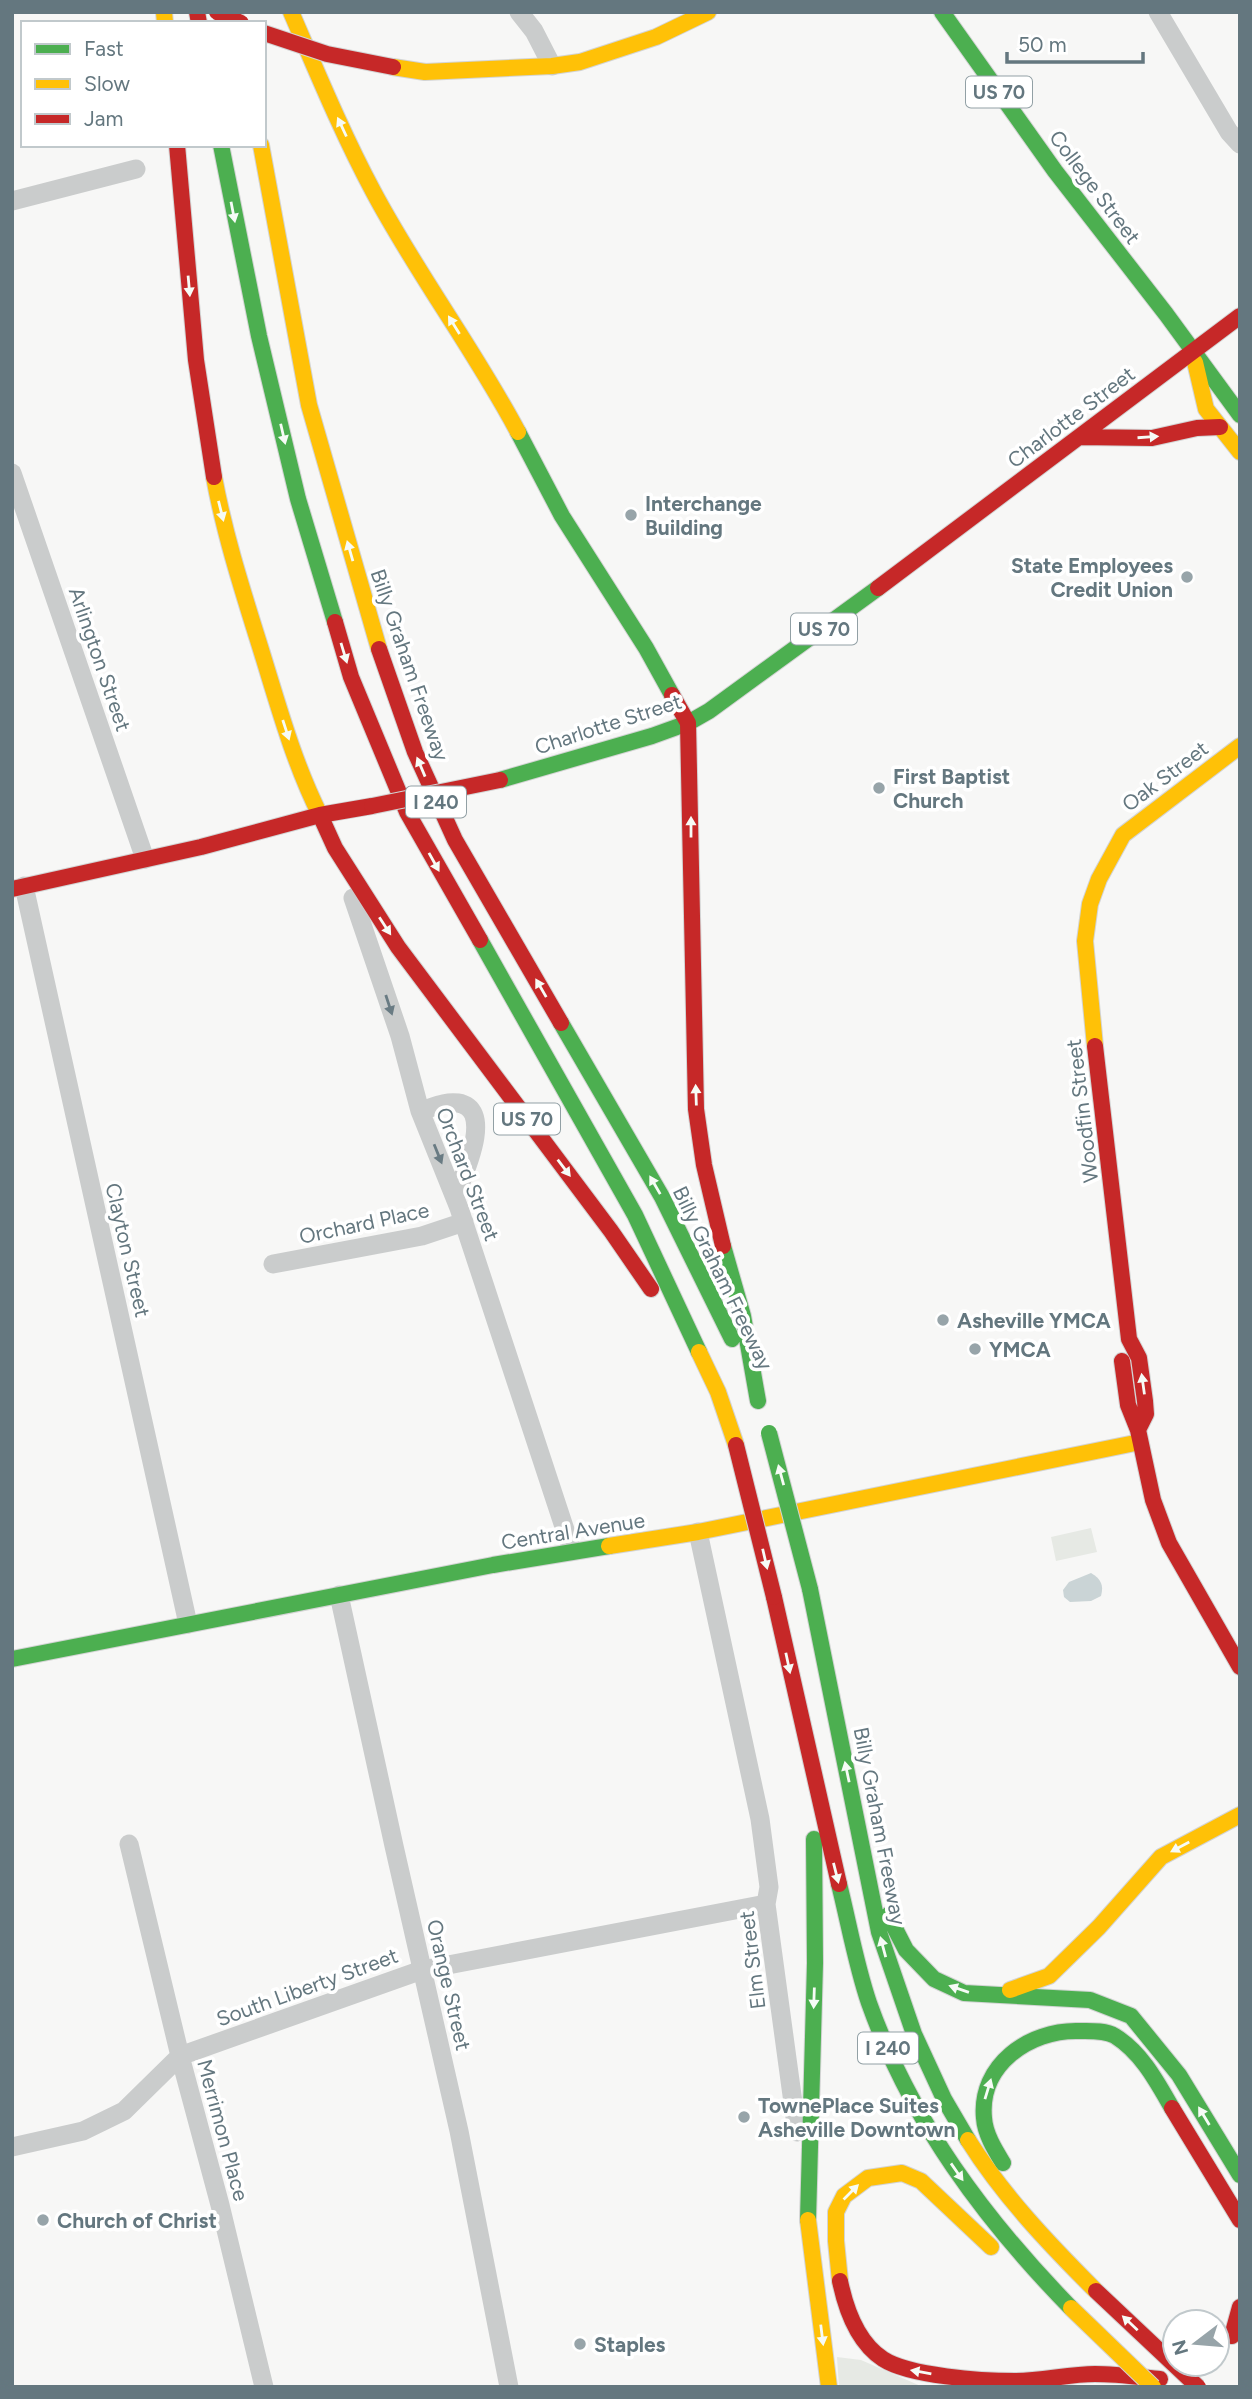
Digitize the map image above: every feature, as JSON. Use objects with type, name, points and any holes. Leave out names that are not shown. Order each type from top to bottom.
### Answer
[{"type":"main road","points":[[217,12],[236,21]]},
{"type":"main road","points":[[291,12],[343,131],[373,191],[406,249],[491,382],[562,516],[646,648],[688,723],[696,1108],[705,1166],[743,1316],[764,1417]]},
{"type":"main road","points":[[266,34],[358,62],[425,72],[552,66],[611,54],[656,37],[708,12]]},
{"type":"main road","name":"College Street","points":[[942,12],[1055,171],[1240,415]]},
{"type":"main road","name":"Orchard Street","points":[[177,147],[196,360],[205,430],[218,498],[231,552],[302,779],[335,848]]},
{"type":"main road","name":"I 240","points":[[221,147],[259,336],[298,499],[360,700],[407,812],[635,1215],[718,1392],[754,1511],[813,1783],[869,2004],[898,2072],[926,2126],[988,2216],[1040,2277],[1071,2308],[1157,2383]]},
{"type":"main road","name":"Billy Graham Freeway","points":[[261,147],[309,405],[384,666],[415,752],[455,840],[662,1197],[727,1327],[764,1417],[810,1589],[879,1932],[892,1981],[916,2041],[957,2124],[1003,2191],[1062,2258],[1198,2387]]},
{"type":"main road","name":"Charlotte Street","points":[[18,887],[201,848],[320,816],[500,780],[653,736],[688,723],[709,711],[826,627],[1240,316]]},
{"type":"main road","name":"College Street","points":[[1193,352],[1206,409],[1240,453]]},
{"type":"main road","points":[[1080,437],[1152,438],[1197,428],[1220,427]]},
{"type":"main road","name":"Oak Street","points":[[1099,879],[1123,835],[1240,746]]},
{"type":"main road","name":"US 70","points":[[335,848],[398,947],[611,1231],[718,1392]]},
{"type":"main road","name":"Woodfin Street","points":[[1099,879],[1090,904],[1085,941],[1087,974],[1129,1339],[1139,1358],[1145,1401],[1146,1414],[1139,1436],[1153,1500],[1169,1543],[1240,1667]]},
{"type":"main road","name":"Central Avenue","points":[[12,1659],[572,1551],[698,1532],[1139,1436]]},
{"type":"main road","points":[[808,2220],[815,1963],[813,1783]]},
{"type":"main road","points":[[999,1994],[1049,1976],[1099,1927],[1161,1857],[1240,1815]]},
{"type":"main road","points":[[866,1863],[906,1950],[934,1979],[964,1993],[1090,2000],[1131,2016],[1179,2074],[1239,2174]]},
{"type":"main road","points":[[1062,2258],[1033,2206],[995,2150],[984,2120],[984,2097],[993,2074],[1003,2059],[1028,2040],[1074,2029],[1114,2035],[1142,2060],[1240,2220]]},
{"type":"main road","points":[[1040,2277],[998,2254],[921,2181],[902,2174],[868,2178],[844,2196],[836,2212],[836,2241],[846,2311],[860,2335],[881,2357],[902,2369],[1014,2381],[1095,2374],[1157,2383]]},
{"type":"main road","name":"Elm Street","points":[[808,2220],[829,2387]]},
{"type":"main road","points":[[1236,2332],[1240,2307]]},
{"type":"main road","points":[[1144,2387],[1157,2383]]},
{"type":"street","points":[[519,12],[534,31],[552,66]]},
{"type":"street","points":[[1158,12],[1229,132],[1240,144]]},
{"type":"street","points":[[12,201],[136,169]]},
{"type":"street","name":"Arlington Street","points":[[12,473],[145,859]]},
{"type":"street","name":"Orchard Street","points":[[335,848],[400,1036],[420,1111],[464,1222],[572,1551]]},
{"type":"street","name":"Clayton Street","points":[[18,887],[188,1624]]},
{"type":"street","name":"Orchard Place","points":[[420,1111],[442,1103],[456,1103],[466,1105],[472,1113],[476,1126],[475,1144],[455,1198]]},
{"type":"street","name":"Orchard Place","points":[[273,1264],[422,1236],[464,1222]]},
{"type":"street","name":"Elm Street","points":[[698,1532],[760,1819],[769,1887],[766,1904],[808,2220]]},
{"type":"street","name":"Orange Street","points":[[339,1595],[459,2131],[509,2387]]},
{"type":"street","name":"Merrimon Place","points":[[129,1844],[264,2387]]},
{"type":"street","name":"South Liberty Street","points":[[12,2147],[83,2131],[124,2110],[180,2056],[422,1970],[766,1904]]},
{"type":"shaded area","points":[[1091,1528],[1097,1552],[1056,1561],[1051,1537]]},
{"type":"shaded area","points":[[1091,1573],[1101,1583],[1101,1596],[1091,1601],[1070,1602],[1064,1597],[1063,1590],[1069,1582]]},
{"type":"shaded area","points":[[837,2357],[861,2360],[923,2387],[839,2387]]},
{"type":"traffic: fast","points":[[942,12],[1055,171],[1240,415]]},
{"type":"traffic: fast","points":[[221,147],[259,336],[298,499],[335,622]]},
{"type":"traffic: fast","points":[[518,432],[562,516],[646,648],[672,695]]},
{"type":"traffic: fast","points":[[500,780],[688,723],[709,711],[878,588]]},
{"type":"traffic: fast","points":[[480,940],[635,1215],[699,1352]]},
{"type":"traffic: fast","points":[[561,1023],[662,1197],[732,1339]]},
{"type":"traffic: fast","points":[[723,1246],[743,1316],[758,1401]]},
{"type":"traffic: fast","points":[[769,1433],[810,1589]]},
{"type":"traffic: fast","points":[[12,1659],[493,1565],[609,1546]]},
{"type":"traffic: fast","points":[[810,1589],[879,1932],[914,2034],[944,2099],[968,2140]]},
{"type":"traffic: fast","points":[[808,2220],[815,1963],[814,1839]]},
{"type":"traffic: fast","points":[[839,1884],[869,2003],[906,2088],[929,2128],[980,2204],[1071,2308]]},
{"type":"traffic: fast","points":[[888,1915],[906,1950],[934,1979],[964,1993],[1090,2000],[1131,2016],[1179,2075],[1240,2175]]},
{"type":"traffic: fast","points":[[1003,2163],[991,2142],[984,2118],[985,2099],[990,2082],[1011,2054],[1042,2037],[1078,2031],[1102,2032],[1115,2036],[1141,2059],[1172,2108]]},
{"type":"traffic: slow","points":[[164,12],[165,21]]},
{"type":"traffic: slow","points":[[291,12],[340,125],[373,191],[518,432]]},
{"type":"traffic: slow","points":[[393,67],[425,72],[552,66],[580,62],[656,37],[708,12]]},
{"type":"traffic: slow","points":[[261,147],[309,405],[379,649]]},
{"type":"traffic: slow","points":[[1195,362],[1206,409],[1240,452]]},
{"type":"traffic: slow","points":[[214,477],[235,566],[281,715],[302,775],[320,815]]},
{"type":"traffic: slow","points":[[1095,1046],[1085,941],[1090,904],[1099,879],[1123,835],[1240,746]]},
{"type":"traffic: slow","points":[[699,1352],[718,1392],[736,1445]]},
{"type":"traffic: slow","points":[[609,1546],[698,1532],[1140,1442]]},
{"type":"traffic: slow","points":[[1010,1990],[1049,1976],[1099,1927],[1161,1857],[1240,1815]]},
{"type":"traffic: slow","points":[[968,2140],[1028,2219],[1096,2291]]},
{"type":"traffic: slow","points":[[840,2281],[836,2212],[844,2196],[868,2178],[902,2173],[921,2181],[991,2247]]},
{"type":"traffic: slow","points":[[808,2220],[829,2387]]},
{"type":"traffic: slow","points":[[1071,2308],[1153,2387]]},
{"type":"traffic: jam","points":[[197,12],[199,21]]},
{"type":"traffic: jam","points":[[217,12],[237,21]]},
{"type":"traffic: jam","points":[[266,34],[327,54],[393,67]]},
{"type":"traffic: jam","points":[[177,147],[196,360],[214,477]]},
{"type":"traffic: jam","points":[[878,588],[1240,316]]},
{"type":"traffic: jam","points":[[1080,437],[1152,438],[1197,428],[1220,427]]},
{"type":"traffic: jam","points":[[335,622],[351,677],[407,812],[480,940]]},
{"type":"traffic: jam","points":[[379,649],[415,752],[455,840],[561,1023]]},
{"type":"traffic: jam","points":[[672,695],[688,723],[696,1109],[704,1165],[723,1246]]},
{"type":"traffic: jam","points":[[372,806],[500,780]]},
{"type":"traffic: jam","points":[[335,848],[320,815],[372,806]]},
{"type":"traffic: jam","points":[[12,889],[201,847],[320,815]]},
{"type":"traffic: jam","points":[[335,848],[398,947],[611,1231],[651,1289]]},
{"type":"traffic: jam","points":[[1095,1046],[1129,1339],[1139,1358],[1145,1401],[1146,1414],[1138,1430]]},
{"type":"traffic: jam","points":[[1122,1361],[1128,1405],[1138,1430],[1153,1500],[1169,1543],[1240,1667]]},
{"type":"traffic: jam","points":[[736,1445],[774,1597]]},
{"type":"traffic: jam","points":[[774,1597],[839,1884]]},
{"type":"traffic: jam","points":[[1172,2108],[1240,2220]]},
{"type":"traffic: jam","points":[[840,2281],[849,2314],[866,2344],[883,2359],[910,2370],[966,2379],[1001,2381],[1095,2374],[1160,2379]]},
{"type":"traffic: jam","points":[[1096,2291],[1198,2387]]},
{"type":"traffic: jam","points":[[1232,2336],[1240,2307]]},
{"type":"place","name":"Interchange Building","points":[[631,515]]},
{"type":"place","name":"State Employees Credit Union","points":[[1187,577]]},
{"type":"place","name":"First Baptist Church","points":[[879,788]]},
{"type":"place","name":"Asheville YMCA","points":[[943,1320]]},
{"type":"place","name":"YMCA","points":[[975,1349]]},
{"type":"place","name":"TownePlace Suites Asheville Downtown","points":[[744,2117]]},
{"type":"place","name":"Church of Christ","points":[[43,2220]]},
{"type":"place","name":"Staples","points":[[580,2344]]}]
